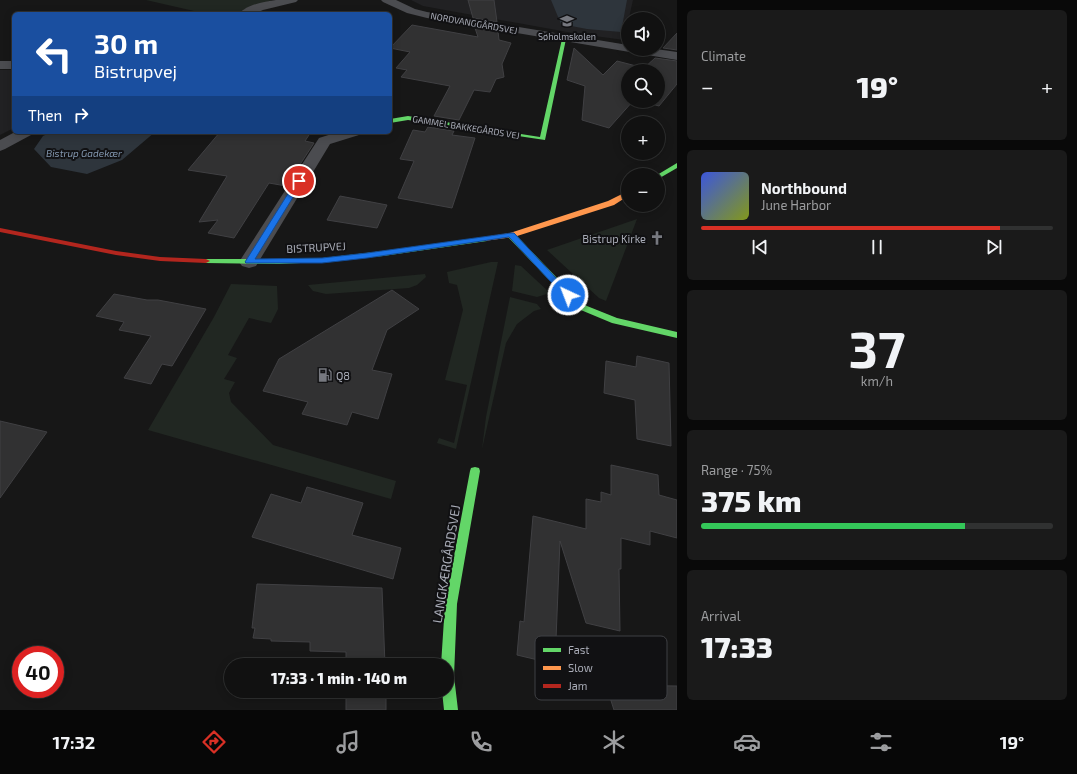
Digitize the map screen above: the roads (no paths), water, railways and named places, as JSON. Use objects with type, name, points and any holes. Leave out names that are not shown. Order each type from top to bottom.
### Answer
[{"type":"street","points":[[249,12],[259,7],[292,0]]},
{"type":"street","name":"NORDVANGGÅRDSVEJ","points":[[387,0],[411,11],[427,15],[621,48]]},
{"type":"street","name":"GAMMEL BAKKEGÅRDS VEJ","points":[[392,121],[408,118],[543,139],[564,39]]},
{"type":"street","name":"NORDVANGGÅRDSVEJ","points":[[665,54],[677,56]]},
{"type":"street","points":[[0,65],[12,65]]},
{"type":"street","points":[[0,146],[22,134]]},
{"type":"street","points":[[249,262],[324,141],[347,134]]},
{"type":"street","points":[[665,173],[677,165]]},
{"type":"street","name":"BISTRUPVEJ","points":[[0,230],[116,253],[160,259],[249,262],[322,260],[367,256],[511,235],[611,203],[621,197]]},
{"type":"street","points":[[511,235],[579,306],[615,321],[677,335]]},
{"type":"street","name":"LANGKÆRGÅRDSVEJ","points":[[451,710],[447,676],[451,604],[474,471]]},
{"type":"water","points":[[551,0],[627,0],[625,12],[621,12],[621,32],[587,29],[561,24]]},
{"type":"water","name":"Bistrup Gadekær","points":[[47,134],[153,134],[122,160],[87,174],[51,167],[34,149],[43,136]]},
{"type":"place","name":"Søholmskolen","points":[[567,21]]},
{"type":"place","name":"Bistrup Kirke","points":[[657,238]]},
{"type":"place","name":"Q8","points":[[325,375]]}]
